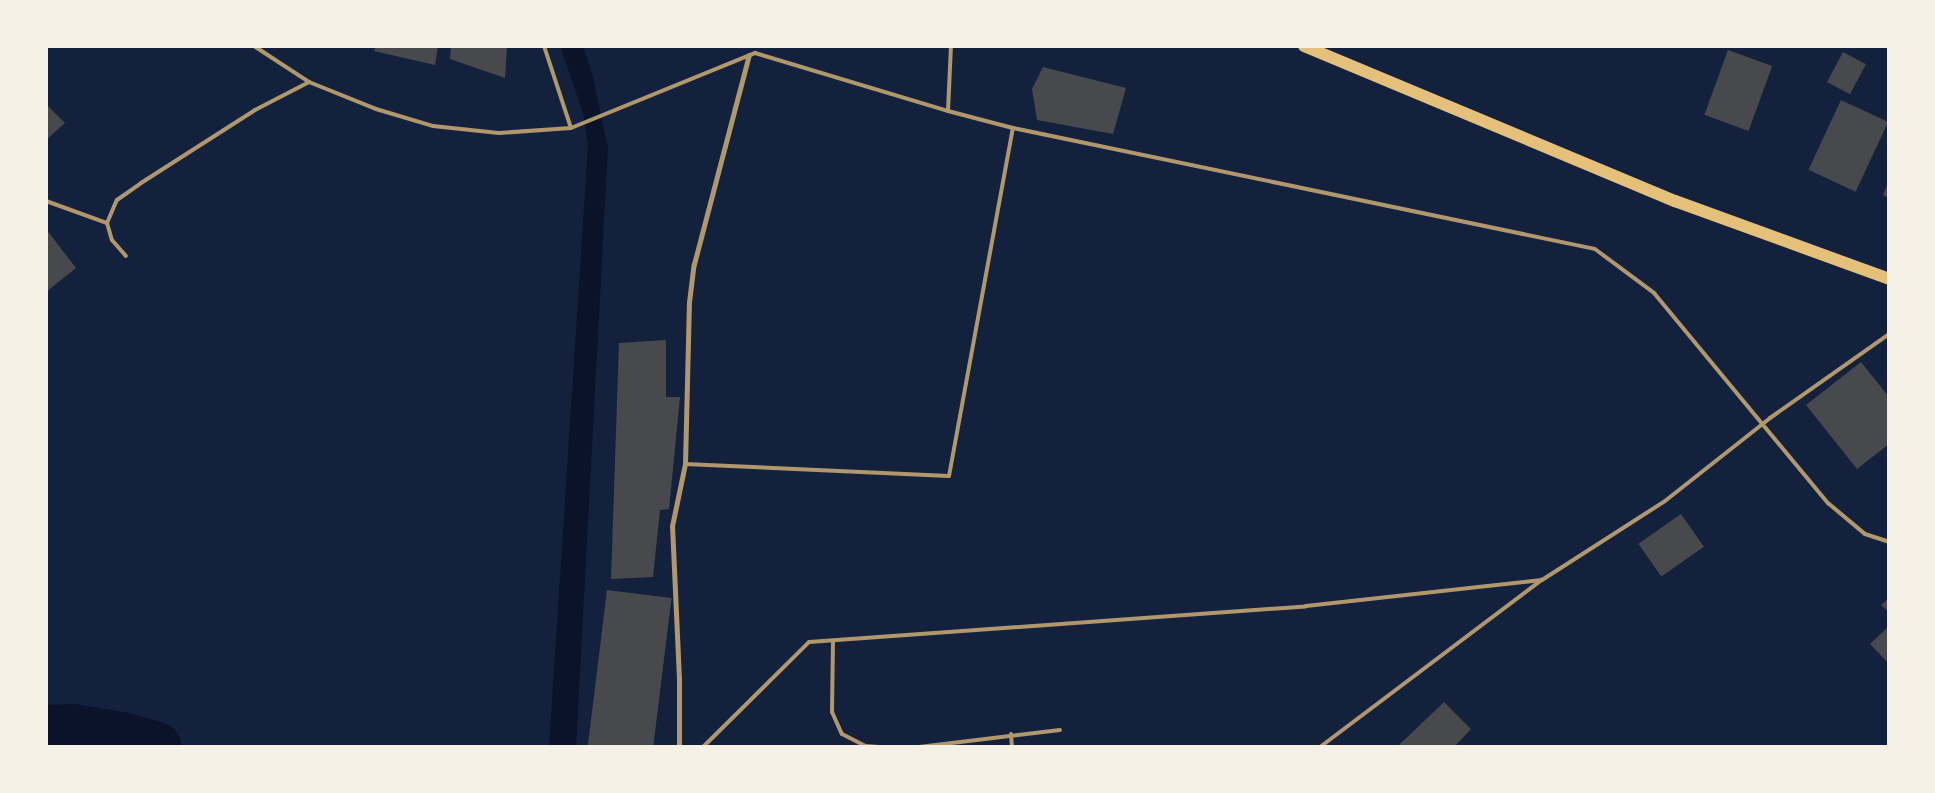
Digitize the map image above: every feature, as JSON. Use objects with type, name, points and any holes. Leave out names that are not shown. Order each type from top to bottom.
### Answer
[{"type":"main road","points":[[1304,46],[1675,201],[1889,279]]},
{"type":"street","points":[[679,747],[679,679],[672,526],[685,464],[689,302],[694,264],[750,55]]},
{"type":"lane","points":[[254,46],[310,82],[376,109],[433,126],[499,134],[572,128],[755,53],[948,111],[1014,128],[1595,249],[1654,293],[1828,503],[1865,534],[1889,542]]},
{"type":"lane","points":[[544,46],[572,128]]},
{"type":"lane","points":[[948,111],[951,46]]},
{"type":"lane","points":[[126,256],[112,240],[107,223],[117,200],[255,110],[310,82]]},
{"type":"lane","points":[[685,464],[950,476],[1014,128]]},
{"type":"lane","points":[[46,201],[107,223]]},
{"type":"lane","points":[[1320,747],[1542,580],[1665,501],[1762,424],[1889,334]]},
{"type":"lane","points":[[703,747],[809,642],[1306,606],[1542,580]]},
{"type":"lane","points":[[833,641],[832,712],[842,734],[866,746],[879,747]]},
{"type":"lane","points":[[919,747],[1011,734],[1060,730]]},
{"type":"lane","points":[[1011,734],[1012,747]]},
{"type":"water","points":[[560,46],[583,46],[592,73],[608,148],[576,747],[549,747],[588,145],[583,113]]},
{"type":"water","points":[[46,722],[91,730],[46,738]]},
{"type":"building","points":[[376,46],[438,46],[435,65],[374,51]]},
{"type":"building","points":[[451,46],[507,46],[505,78],[450,59]]},
{"type":"building","points":[[1728,50],[1772,66],[1749,131],[1704,115]]},
{"type":"building","points":[[1843,52],[1866,64],[1850,94],[1827,82]]},
{"type":"building","points":[[1043,67],[1126,88],[1113,134],[1037,120],[1032,89]]},
{"type":"building","points":[[1841,100],[1888,122],[1856,192],[1808,170]]},
{"type":"building","points":[[46,104],[65,123],[46,140]]},
{"type":"building","points":[[1889,181],[1889,198],[1883,195]]},
{"type":"building","points":[[46,229],[76,268],[46,292]]},
{"type":"building","points":[[666,340],[666,397],[680,397],[669,509],[660,510],[653,577],[611,579],[619,343]]},
{"type":"building","points":[[1861,362],[1889,397],[1889,444],[1857,469],[1806,405]]},
{"type":"building","points":[[1681,514],[1704,547],[1661,577],[1638,544]]},
{"type":"building","points":[[607,590],[672,598],[653,747],[588,746]]},
{"type":"building","points":[[1889,598],[1889,612],[1881,605]]},
{"type":"building","points":[[1889,626],[1889,664],[1870,644]]},
{"type":"building","points":[[1444,702],[1471,729],[1454,747],[1401,747],[1399,745]]},
{"type":"waterway","points":[[46,730],[72,729],[122,737],[156,747]]}]
